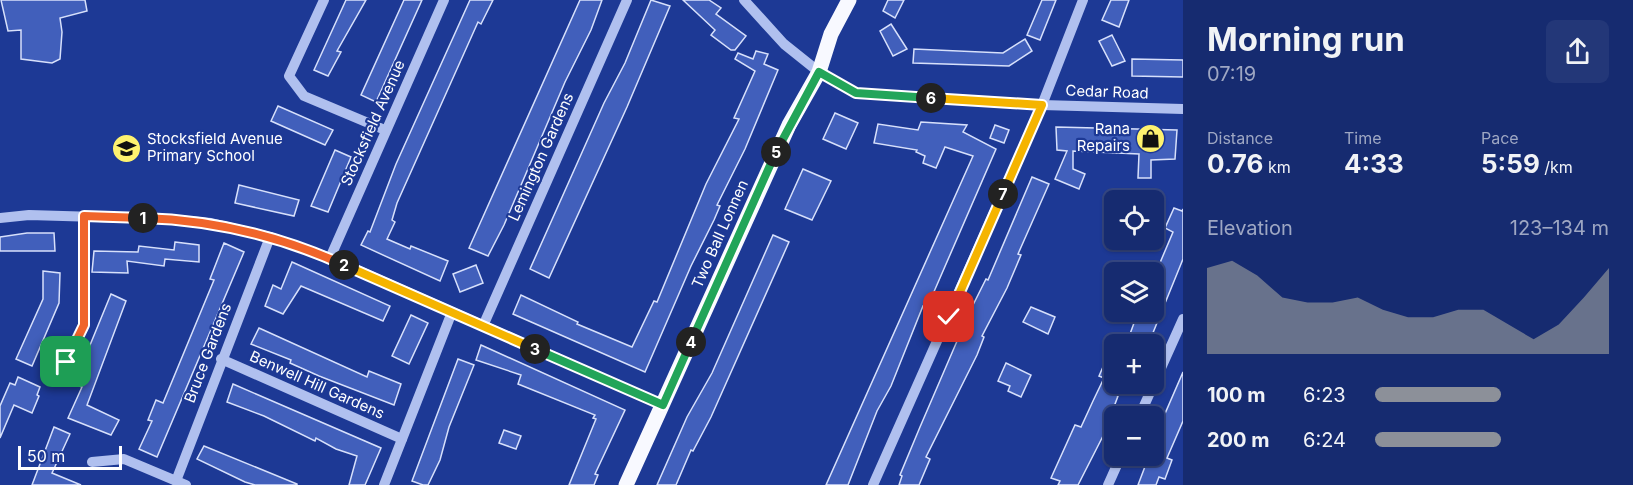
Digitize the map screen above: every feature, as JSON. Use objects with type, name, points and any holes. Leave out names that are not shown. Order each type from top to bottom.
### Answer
[{"type":"main road","name":"Two Ball Lonnen","points":[[626,485],[789,125],[819,72],[831,34],[849,0]]},
{"type":"street","points":[[324,0],[289,76],[304,96],[385,130]]},
{"type":"street","name":"Stocksfield Avenue","points":[[330,258],[444,0]]},
{"type":"street","name":"Lemington Gardens","points":[[483,326],[627,0]]},
{"type":"street","name":"Cedar Road","points":[[744,0],[784,44],[819,72],[856,93],[1042,105],[1183,109]]},
{"type":"street","points":[[873,485],[1042,105],[1083,0]]},
{"type":"street","points":[[0,218],[84,216],[211,223],[270,237],[330,258],[663,405]]},
{"type":"street","points":[[66,362],[84,325],[84,216]]},
{"type":"street","name":"Bruce Gardens","points":[[92,462],[124,459],[181,483],[221,359],[270,237]]},
{"type":"street","points":[[384,485],[452,312]]},
{"type":"street","points":[[1144,406],[1183,319]]},
{"type":"street","name":"Benwell Hill Gardens","points":[[221,359],[402,439]]},
{"type":"street","points":[[1108,485],[1117,466]]},
{"type":"building","points":[[1,0],[85,0],[87,11],[60,18],[62,32],[60,59],[52,63],[21,59],[21,30],[8,31]]},
{"type":"building","points":[[346,0],[366,0],[337,51],[341,52],[328,76],[314,70]]},
{"type":"building","points":[[404,0],[422,0],[376,102],[361,95]]},
{"type":"building","points":[[470,0],[493,0],[481,24],[478,22],[397,203],[392,220],[395,222],[387,239],[448,261],[440,281],[361,245],[368,231],[370,232],[396,164]]},
{"type":"building","points":[[580,0],[602,0],[591,30],[565,82],[504,225],[488,256],[469,248]]},
{"type":"building","points":[[651,0],[670,6],[549,278],[530,269],[604,103],[625,63]]},
{"type":"building","points":[[683,0],[709,0],[721,8],[716,14],[746,36],[735,50],[731,50],[711,35],[715,30]]},
{"type":"building","points":[[888,0],[904,0],[895,18],[883,11]]},
{"type":"building","points":[[1042,0],[1056,0],[1040,40],[1027,35]]},
{"type":"building","points":[[1111,0],[1129,0],[1119,27],[1102,20]]},
{"type":"building","points":[[891,24],[907,49],[893,56],[880,31]]},
{"type":"building","points":[[1112,35],[1125,61],[1112,66],[1099,41]]},
{"type":"building","points":[[1025,39],[1032,51],[1009,66],[913,63],[914,49],[1003,53]]},
{"type":"building","points":[[756,51],[768,54],[764,64],[778,70],[745,149],[717,205],[720,206],[714,220],[691,266],[645,372],[513,314],[521,295],[578,322],[577,324],[632,347],[654,301],[657,302],[706,184],[739,119],[734,118],[755,71],[735,59],[738,53],[753,59]]},
{"type":"building","points":[[1132,59],[1183,60],[1183,77],[1132,76]]},
{"type":"building","points":[[278,106],[333,130],[325,145],[271,121]]},
{"type":"building","points":[[835,113],[858,123],[846,149],[823,139]]},
{"type":"building","points":[[921,122],[967,125],[963,132],[996,149],[933,294],[926,307],[923,306],[891,386],[877,411],[848,485],[826,485],[973,156],[945,147],[936,168],[923,163],[925,156],[916,152],[917,150],[874,143],[878,124],[918,130]]},
{"type":"building","points":[[995,125],[1009,130],[1004,143],[990,138]]},
{"type":"building","points":[[1056,127],[1177,130],[1175,159],[1151,160],[1151,178],[1138,178],[1139,154],[1073,151],[1073,169],[1085,174],[1079,189],[1055,179],[1067,151],[1057,150]]},
{"type":"building","points":[[335,150],[351,157],[328,212],[311,206]]},
{"type":"building","points":[[803,169],[831,181],[812,220],[785,209]]},
{"type":"building","points":[[1032,177],[1049,184],[1018,254],[1021,255],[1007,288],[982,336],[984,337],[977,355],[926,457],[930,459],[919,485],[899,485],[902,476],[900,475],[970,311],[986,279],[988,280]]},
{"type":"building","points":[[239,185],[299,200],[294,216],[235,203]]},
{"type":"building","points":[[1174,208],[1182,211],[1183,209],[1183,259],[1164,306],[1164,262],[1160,262],[1173,232],[1165,228]]},
{"type":"building","points":[[27,233],[54,233],[55,251],[0,251],[0,237]]},
{"type":"building","points":[[773,235],[789,242],[711,417],[693,451],[691,450],[676,485],[657,485],[687,417],[712,373]]},
{"type":"building","points":[[175,242],[199,245],[199,262],[165,259],[164,266],[127,261],[128,273],[92,272],[94,251],[138,252],[139,246],[174,250]]},
{"type":"building","points":[[224,243],[244,252],[157,457],[139,449],[152,421],[148,420],[156,400],[163,403],[214,280],[210,279]]},
{"type":"building","points":[[292,262],[390,306],[383,321],[301,286],[283,314],[265,306],[273,285],[281,289]]},
{"type":"building","points":[[476,265],[483,283],[460,292],[453,274]]},
{"type":"building","points":[[43,271],[60,273],[59,303],[32,366],[16,359],[43,299]]},
{"type":"building","points":[[111,294],[126,301],[87,405],[119,420],[111,435],[68,418],[82,387],[74,384]]},
{"type":"building","points":[[1031,307],[1055,317],[1048,334],[1023,322]]},
{"type":"building","points":[[411,315],[428,323],[409,364],[392,356]]},
{"type":"building","points":[[1134,322],[1157,322],[1152,334],[1130,334]]},
{"type":"building","points":[[259,328],[367,377],[369,371],[401,384],[394,405],[319,376],[290,363],[291,360],[251,344]]},
{"type":"building","points":[[481,345],[625,410],[595,474],[598,475],[594,485],[569,485],[596,419],[593,418],[595,415],[518,384],[521,375],[476,360]]},
{"type":"building","points":[[458,359],[474,365],[449,427],[440,460],[428,485],[423,485],[412,481]]},
{"type":"building","points":[[1006,363],[1031,375],[1021,397],[1008,391],[1010,386],[998,381]]},
{"type":"building","points":[[1104,365],[1104,378],[1099,376]]},
{"type":"building","points":[[1183,372],[1183,421],[1167,458],[1172,460],[1165,479],[1159,477],[1156,485],[1138,485],[1145,466],[1164,466],[1164,416]]},
{"type":"building","points":[[18,377],[40,387],[37,395],[39,396],[32,413],[14,405],[0,438],[0,406],[10,383],[15,385]]},
{"type":"building","points":[[1104,378],[1104,394],[1118,396],[1114,406],[1104,406],[1103,436],[1078,485],[1058,485],[1060,481],[1051,478],[1075,425],[1081,427]]},
{"type":"building","points":[[233,384],[381,448],[365,485],[349,485],[357,456],[336,449],[316,438],[315,441],[264,416],[227,402]]},
{"type":"building","points":[[54,427],[70,434],[52,473],[81,485],[32,485]]},
{"type":"building","points":[[504,430],[521,436],[516,449],[499,443]]},
{"type":"building","points":[[204,446],[297,485],[255,485],[245,482],[197,459]]},
{"type":"place","name":"Rana Repairs","points":[[1151,138]]},
{"type":"place","name":"Stocksfield Avenue Primary School","points":[[126,148]]},
{"type":"route","points":[[66,362],[84,325],[84,216],[165,219],[211,223],[270,237],[330,258],[663,405],[789,125],[819,72],[856,93],[1042,105],[949,317]]}]
